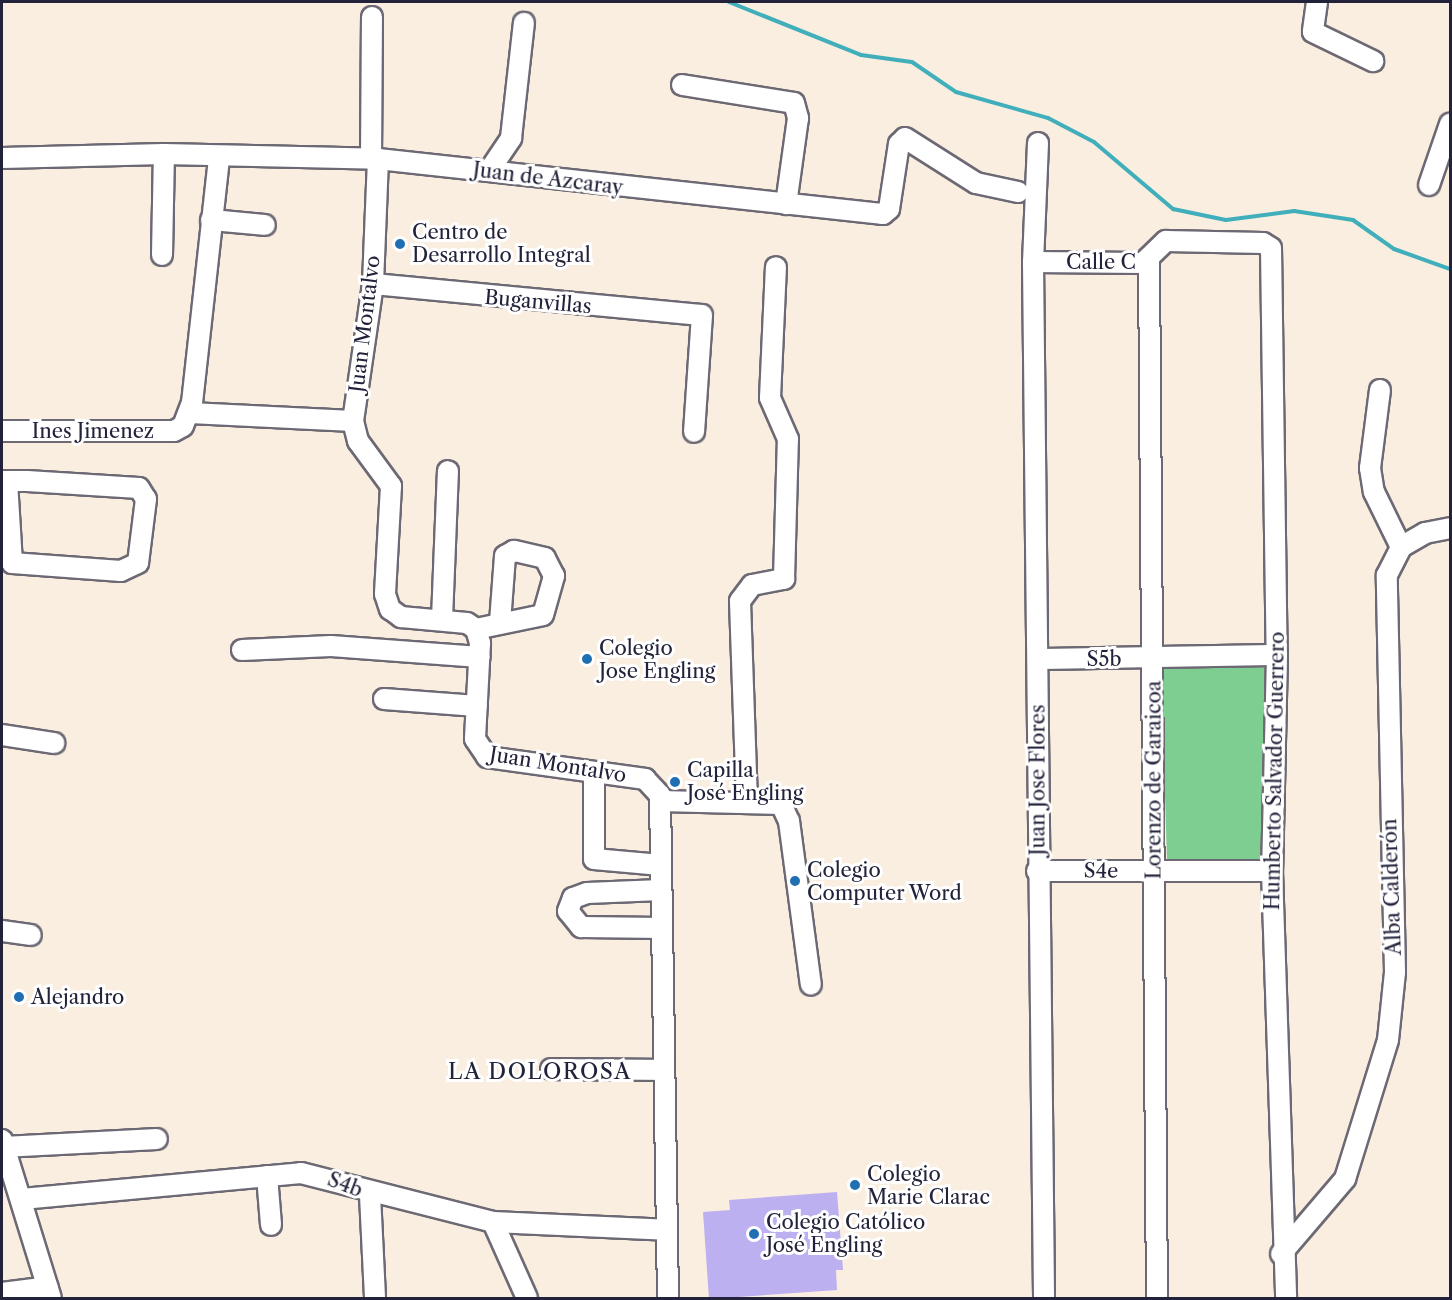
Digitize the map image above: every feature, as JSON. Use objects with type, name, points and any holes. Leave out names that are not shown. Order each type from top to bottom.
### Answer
[{"type":"street","points":[[1317,2],[1313,32],[1373,61]]},
{"type":"street","name":"Juan Montalvo","points":[[372,17],[373,284],[353,421],[358,441],[391,486],[385,594],[390,609],[401,617],[442,619],[476,629],[480,657],[475,739],[487,757],[645,779],[655,784],[660,801]]},
{"type":"street","points":[[492,166],[513,128],[524,23]]},
{"type":"street","points":[[682,85],[794,104],[798,118],[786,204]]},
{"type":"street","points":[[1429,185],[1450,124]]},
{"type":"street","name":"Juan de Azcaray","points":[[2,158],[163,162],[219,157],[374,159],[492,166],[599,187],[883,214],[889,209],[899,144],[905,138],[976,183],[1018,192]]},
{"type":"street","name":"Juan Jose Flores","points":[[1038,142],[1033,262],[1038,659],[1037,871],[1044,1299]]},
{"type":"street","points":[[187,419],[219,157]]},
{"type":"street","points":[[162,255],[163,162]]},
{"type":"street","points":[[211,220],[265,225]]},
{"type":"street","name":"Calle C","points":[[1033,262],[1149,261],[1166,241],[1267,244]]},
{"type":"street","name":"Humberto Salvador Guerrero","points":[[1267,244],[1277,655],[1272,871],[1281,1254],[1286,1299]]},
{"type":"street","name":"Lorenzo de Garaicoa","points":[[1149,261],[1154,659],[1157,1299]]},
{"type":"street","points":[[747,802],[740,601],[752,585],[777,585],[784,579],[788,440],[770,398],[776,267]]},
{"type":"street","name":"Buganvillas","points":[[373,284],[704,317],[694,432]]},
{"type":"street","points":[[1380,390],[1370,468],[1374,492],[1401,547],[1425,533],[1450,528]]},
{"type":"street","name":"Ines Jimenez","points":[[2,431],[174,431],[187,419],[353,421]]},
{"type":"street","points":[[442,619],[448,471]]},
{"type":"street","points":[[4,481],[139,488],[146,500],[138,562],[121,571],[12,562],[4,481]]},
{"type":"street","name":"Alba Calderón","points":[[1281,1254],[1345,1179],[1388,1040],[1395,972],[1387,575],[1401,547]]},
{"type":"street","points":[[476,629],[500,622]]},
{"type":"street","points":[[242,650],[331,646],[480,657]]},
{"type":"street","name":"S5b","points":[[1038,659],[1154,659],[1277,655]]},
{"type":"street","points":[[384,699],[477,706]]},
{"type":"street","points":[[2,735],[54,743]]},
{"type":"street","points":[[594,772],[594,859],[661,865]]},
{"type":"street","points":[[668,1299],[660,801],[781,804],[786,812],[811,985]]},
{"type":"street","name":"S4e","points":[[1037,871],[1272,871]]},
{"type":"street","points":[[661,890],[587,893],[573,898],[568,911],[581,927],[662,928]]},
{"type":"street","points":[[2,931],[31,935]]},
{"type":"street","points":[[551,1069],[664,1071]]},
{"type":"street","points":[[2,1293],[50,1293],[3,1143],[157,1139]]},
{"type":"street","name":"S4b","points":[[22,1199],[267,1176],[319,1174],[370,1195],[493,1222],[666,1230]]},
{"type":"street","points":[[267,1176],[271,1225]]},
{"type":"street","points":[[370,1195],[375,1299]]},
{"type":"street","points":[[493,1222],[527,1299]]},
{"type":"green space","points":[[1270,661],[1264,862],[1167,860],[1161,666]]},
{"type":"building","points":[[837,1192],[843,1270],[836,1270],[837,1290],[709,1299],[703,1212],[730,1210],[729,1200]]},
{"type":"waterway","points":[[729,2],[861,55],[912,62],[956,92],[1048,118],[1094,142],[1173,209],[1226,220],[1294,211],[1353,220],[1394,249],[1450,269]]},
{"type":"place","name":"Centro de Desarrollo Integral","points":[[400,244]]},
{"type":"place","name":"Colegio Jose Engling","points":[[587,659]]},
{"type":"place","name":"Capilla José Engling","points":[[675,782]]},
{"type":"place","name":"Colegio Computer Word","points":[[795,881]]},
{"type":"place","name":"Alejandro","points":[[19,997]]},
{"type":"place","name":"Colegio Marie Clarac","points":[[855,1185]]},
{"type":"place","name":"Colegio Católico José Engling","points":[[754,1234]]},
{"type":"district","name":"LA DOLOROSA","points":[[540,1072]]}]
